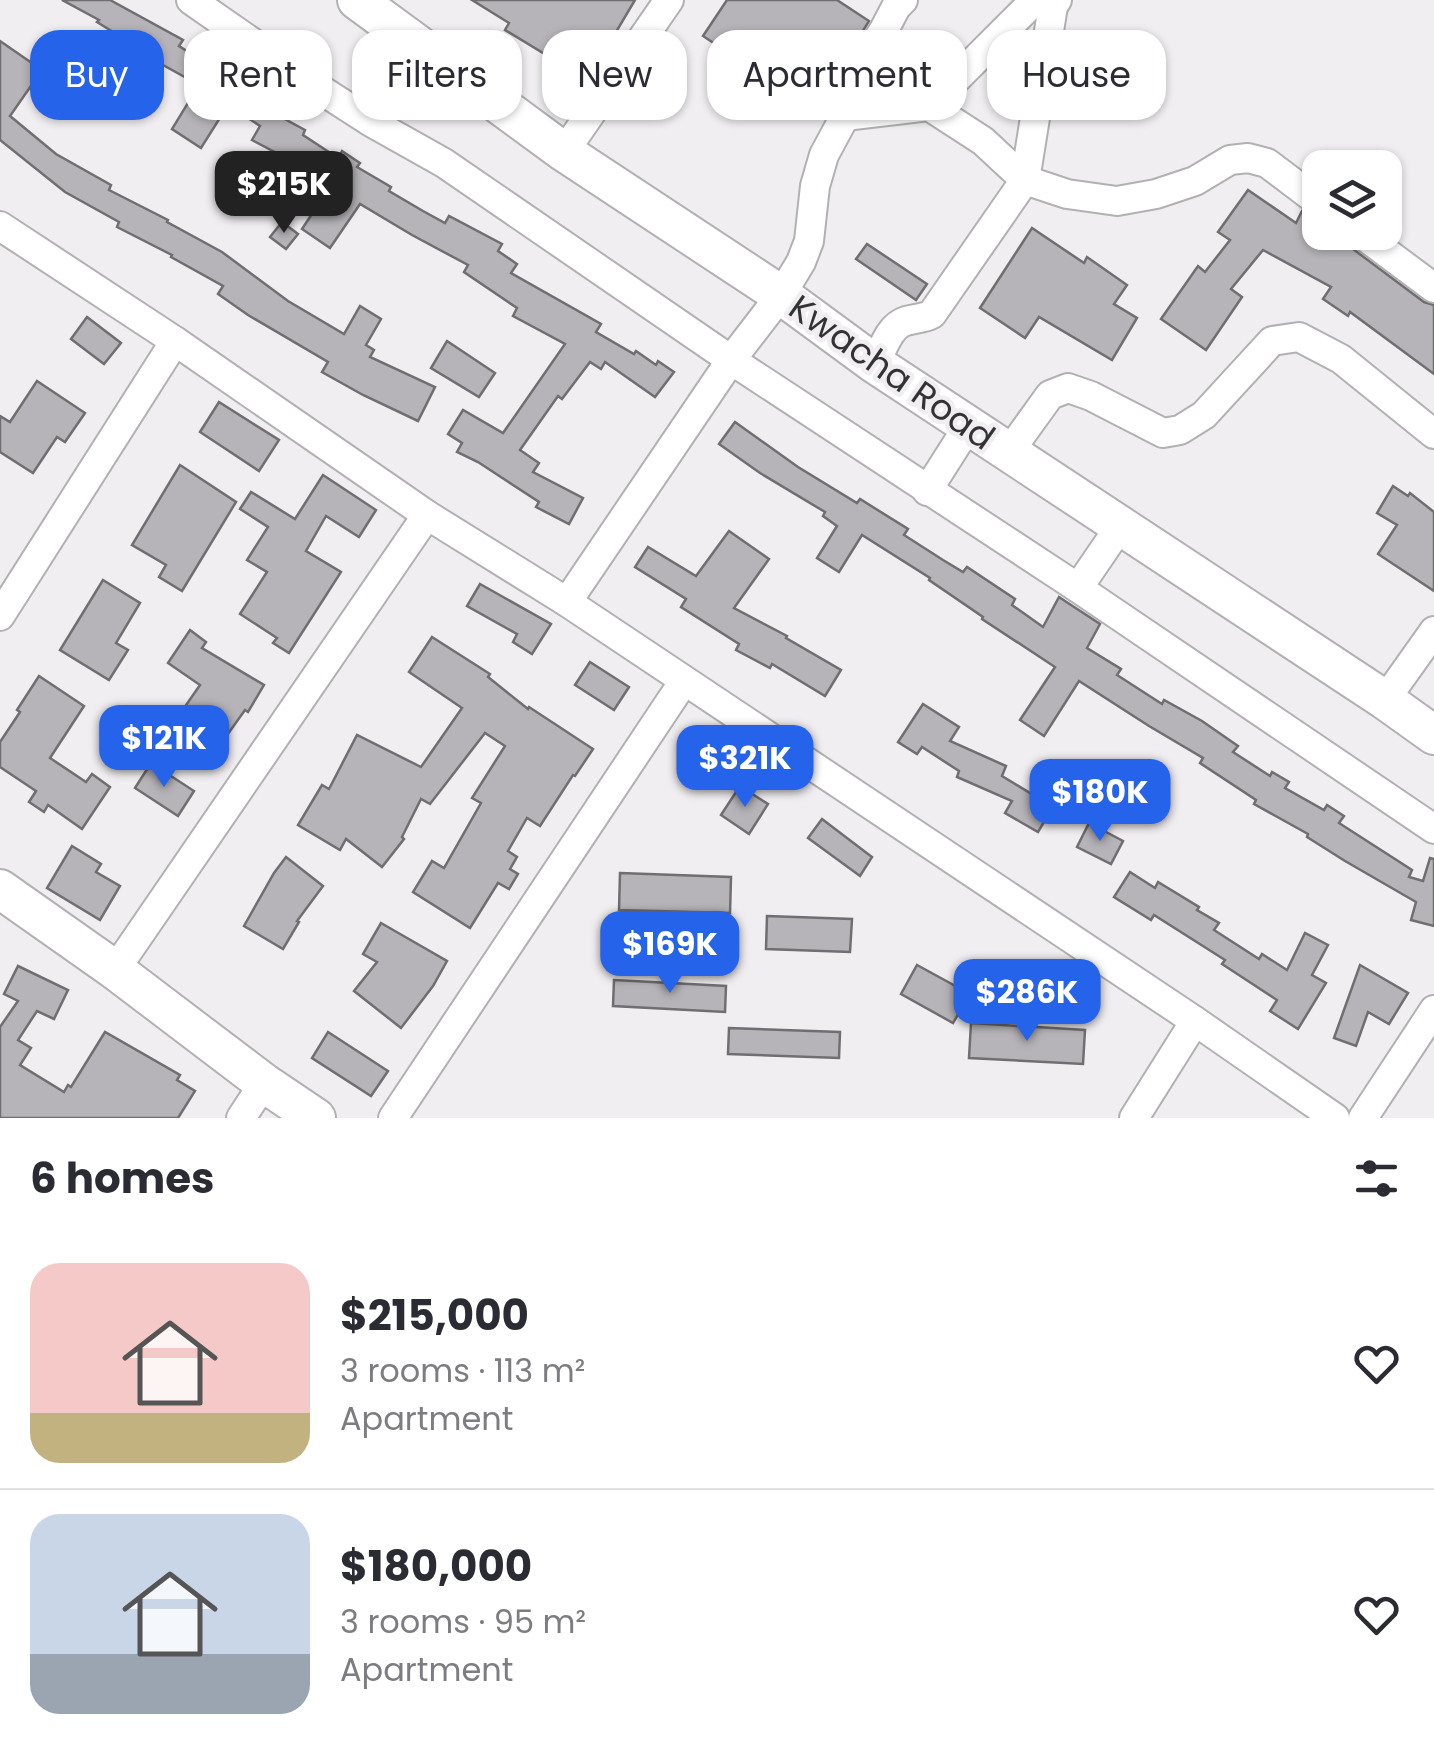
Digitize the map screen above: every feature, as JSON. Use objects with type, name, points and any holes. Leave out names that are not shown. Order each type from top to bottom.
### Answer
[{"type":"main road","name":"Kwacha Road","points":[[375,5],[564,152],[1434,735]]},
{"type":"main road","points":[[5,902],[115,970],[264,1084],[316,1118]]},
{"type":"street","points":[[191,0],[312,84],[444,163],[731,360],[1434,828]]},
{"type":"street","points":[[564,152],[669,0]]},
{"type":"street","points":[[884,30],[902,0]]},
{"type":"street","points":[[967,73],[1048,2]]},
{"type":"street","points":[[875,364],[899,323],[932,314],[1026,180],[1048,2]]},
{"type":"street","points":[[567,602],[731,360],[781,295],[805,253],[815,186],[824,155],[843,120]]},
{"type":"street","points":[[952,120],[983,140],[1026,180],[1067,194],[1117,201],[1169,190],[1195,181],[1230,160],[1248,158],[1267,164],[1302,190]]},
{"type":"street","points":[[0,226],[175,340],[426,515],[567,602],[1335,1118]]},
{"type":"street","points":[[1383,250],[1434,288]]},
{"type":"street","points":[[1009,452],[1050,395],[1068,388],[1163,433],[1180,430],[1204,416],[1272,341],[1299,336],[1341,359],[1434,434]]},
{"type":"street","points":[[0,616],[175,340]]},
{"type":"street","points":[[927,491],[969,426]]},
{"type":"street","points":[[115,970],[426,515]]},
{"type":"street","points":[[1078,588],[1121,525]]},
{"type":"street","points":[[1386,700],[1434,631]]},
{"type":"street","points":[[392,1118],[684,681]]},
{"type":"street","points":[[1363,1118],[1434,1010]]},
{"type":"street","points":[[1134,1118],[1195,1021]]},
{"type":"street","points":[[240,1118],[264,1084]]},
{"type":"building","points":[[62,0],[110,0],[183,40],[179,46],[184,49],[184,77],[164,66],[164,30],[110,30]]},
{"type":"building","points":[[472,0],[635,0],[617,30],[542,30],[542,52],[522,40],[522,30],[505,30],[509,23]]},
{"type":"building","points":[[727,0],[837,0],[869,21],[863,30],[707,30]]},
{"type":"building","points":[[0,41],[30,62],[30,87],[10,116],[56,154],[111,185],[109,190],[222,252],[288,301],[344,334],[360,306],[381,319],[366,345],[374,350],[370,357],[435,387],[418,421],[322,372],[328,362],[218,294],[223,286],[117,227],[119,222],[65,192],[0,140]]},
{"type":"building","points":[[184,109],[184,120],[219,120],[201,148],[172,129]]},
{"type":"building","points":[[251,120],[287,120],[338,158],[342,151],[360,163],[357,167],[423,211],[445,223],[449,216],[502,244],[498,251],[517,264],[511,273],[601,324],[596,332],[674,372],[655,397],[605,362],[601,369],[590,362],[562,399],[558,396],[520,450],[539,463],[533,472],[583,498],[569,524],[536,507],[539,502],[457,452],[462,443],[448,434],[463,410],[503,433],[565,344],[513,316],[517,308],[464,272],[468,265],[360,204],[330,248],[302,229],[328,190],[302,173],[305,168],[252,140],[260,126]]},
{"type":"building","points":[[1248,190],[1296,223],[1302,211],[1302,250],[1354,250],[1424,302],[1434,305],[1434,374],[1350,312],[1348,316],[1323,299],[1331,287],[1263,250],[1231,289],[1242,297],[1206,350],[1161,319],[1198,266],[1205,272],[1230,240],[1218,232]]},
{"type":"building","points":[[282,222],[298,234],[286,249],[270,237]]},
{"type":"building","points":[[1032,228],[1084,263],[1087,257],[1127,285],[1114,304],[1137,318],[1112,360],[1039,317],[1025,338],[980,308]]},
{"type":"building","points":[[867,244],[927,284],[916,300],[856,259]]},
{"type":"building","points":[[87,317],[121,343],[104,364],[71,339]]},
{"type":"building","points":[[447,341],[495,373],[479,397],[431,368]]},
{"type":"building","points":[[37,381],[85,413],[65,442],[57,437],[33,473],[0,452],[0,416],[10,422]]},
{"type":"building","points":[[219,402],[279,440],[259,471],[200,432]]},
{"type":"building","points":[[735,422],[798,467],[908,529],[904,535],[943,560],[963,572],[967,567],[1015,599],[1012,605],[1043,627],[1059,597],[1100,624],[1087,648],[1121,669],[1117,675],[1162,704],[1164,700],[1202,721],[1238,746],[1233,752],[1270,776],[1272,772],[1289,782],[1285,788],[1324,810],[1327,805],[1344,816],[1339,823],[1412,870],[1409,877],[1423,881],[1430,858],[1434,859],[1434,926],[1411,920],[1416,902],[1254,804],[1256,800],[1200,763],[1203,758],[1079,681],[1044,736],[1020,720],[1055,667],[862,535],[839,572],[817,558],[837,526],[823,516],[825,512],[719,444]]},
{"type":"building","points":[[180,465],[236,502],[182,591],[159,577],[166,565],[132,545]]},
{"type":"building","points":[[323,475],[376,510],[359,537],[326,516],[306,551],[341,572],[289,653],[273,643],[277,638],[240,614],[267,572],[247,560],[268,527],[240,509],[251,492],[295,519]]},
{"type":"building","points":[[1393,486],[1408,496],[1410,493],[1434,512],[1434,591],[1378,554],[1397,525],[1377,513]]},
{"type":"building","points":[[729,531],[769,559],[734,608],[841,670],[825,696],[772,664],[770,668],[736,650],[739,644],[681,607],[686,599],[635,567],[648,547],[696,576]]},
{"type":"building","points":[[103,580],[140,603],[116,643],[128,650],[109,680],[60,650]]},
{"type":"building","points":[[480,584],[551,624],[532,654],[513,642],[517,634],[467,606]]},
{"type":"building","points":[[190,630],[206,642],[202,648],[264,685],[248,712],[245,710],[215,752],[173,724],[200,685],[168,663]]},
{"type":"building","points":[[432,637],[490,674],[488,677],[528,709],[593,749],[540,826],[527,818],[508,851],[517,857],[510,869],[518,874],[509,889],[498,883],[470,928],[413,892],[432,861],[444,868],[481,803],[472,798],[505,746],[485,733],[430,804],[421,799],[404,839],[382,867],[346,839],[340,850],[298,825],[322,785],[329,789],[357,735],[421,767],[462,708],[409,672]]},
{"type":"building","points":[[590,662],[629,687],[614,710],[575,685]]},
{"type":"building","points":[[39,676],[84,706],[50,758],[86,782],[92,774],[110,787],[82,829],[48,805],[44,812],[29,802],[36,791],[0,767],[0,742]]},
{"type":"building","points":[[923,704],[959,727],[950,741],[1006,766],[1002,776],[1053,807],[1038,832],[1005,813],[1012,801],[957,777],[959,771],[922,747],[917,754],[898,742]]},
{"type":"building","points":[[151,763],[194,791],[178,816],[135,788]]},
{"type":"building","points":[[740,786],[768,804],[749,834],[721,815]]},
{"type":"building","points":[[822,819],[872,857],[860,876],[808,838]]},
{"type":"building","points":[[1089,823],[1123,841],[1111,864],[1077,847]]},
{"type":"building","points":[[72,846],[101,864],[96,872],[120,886],[100,920],[47,888]]},
{"type":"building","points":[[286,857],[323,886],[297,921],[283,949],[244,926]]},
{"type":"building","points":[[1130,872],[1155,888],[1158,882],[1199,907],[1197,910],[1219,923],[1214,930],[1259,959],[1262,954],[1287,970],[1305,933],[1328,945],[1312,975],[1326,983],[1298,1029],[1270,1011],[1277,1000],[1222,964],[1225,960],[1154,915],[1151,920],[1114,897]]},
{"type":"building","points":[[620,873],[731,877],[730,913],[619,910]]},
{"type":"building","points":[[767,916],[852,919],[850,952],[766,949]]},
{"type":"building","points":[[381,923],[447,961],[401,1028],[354,991],[377,962],[363,954]]},
{"type":"building","points":[[917,965],[970,994],[953,1023],[901,994]]},
{"type":"building","points":[[1360,965],[1408,993],[1389,1024],[1368,1012],[1356,1046],[1334,1038]]},
{"type":"building","points":[[18,966],[68,990],[54,1019],[37,1011],[18,1040],[31,1048],[20,1065],[64,1092],[105,1032],[180,1075],[177,1080],[195,1091],[178,1118],[0,1118],[0,1027],[18,1001],[4,994]]},
{"type":"building","points":[[614,980],[726,986],[725,1012],[613,1006]]},
{"type":"building","points":[[971,1023],[1085,1030],[1083,1064],[969,1058]]},
{"type":"building","points":[[729,1028],[840,1032],[839,1058],[728,1054]]},
{"type":"building","points":[[328,1032],[388,1071],[371,1096],[312,1058]]}]
